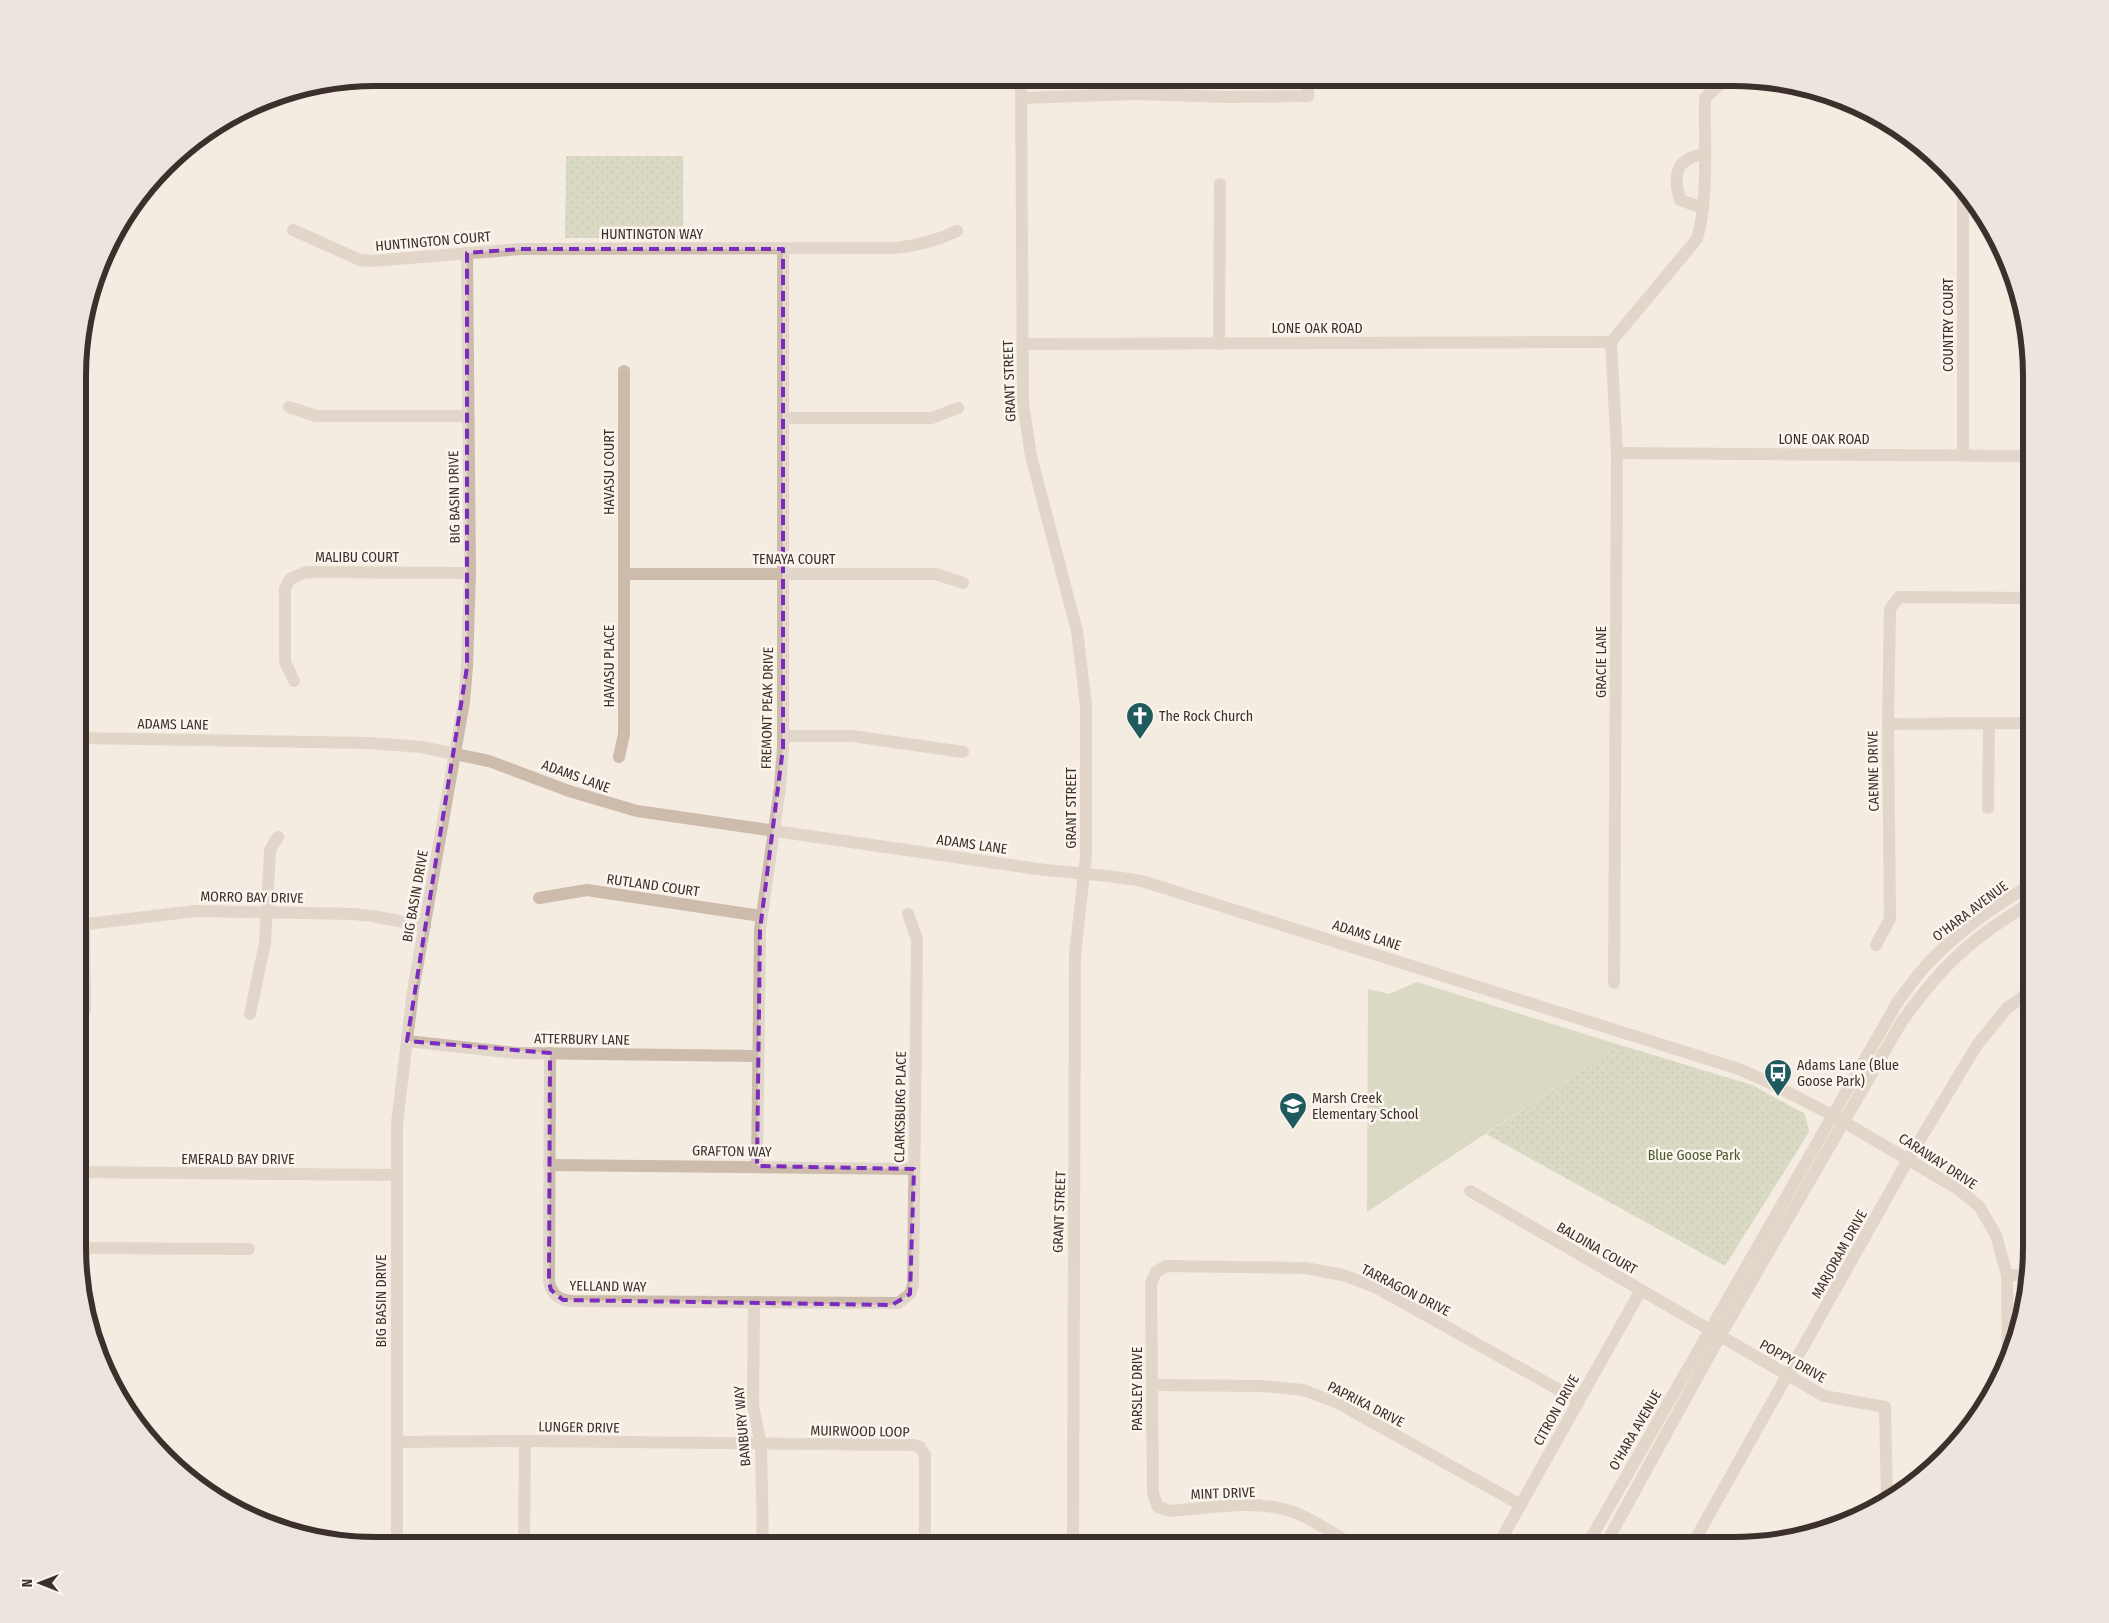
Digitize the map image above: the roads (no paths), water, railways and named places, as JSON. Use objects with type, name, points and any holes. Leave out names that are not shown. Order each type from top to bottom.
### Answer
[{"type":"street","name":"GRANT STREET","points":[[1021,86],[1023,404],[1031,456],[1077,631],[1086,705],[1084,874],[1075,954],[1073,1537]]},
{"type":"street","points":[[1136,86],[1136,94]]},
{"type":"street","points":[[1022,98],[1136,94],[1227,97],[1308,96],[1308,86]]},
{"type":"street","points":[[1611,342],[1697,239],[1703,208],[1705,98],[1718,86]]},
{"type":"street","points":[[1703,208],[1680,200],[1675,185],[1676,172],[1690,156],[1704,154]]},
{"type":"street","points":[[1219,344],[1220,184]]},
{"type":"street","name":"COUNTRY COURT","points":[[1962,455],[1963,200]]},
{"type":"street","name":"HUNTINGTON COURT","points":[[293,230],[360,260],[384,261],[521,249]]},
{"type":"street","name":"HUNTINGTON WAY","points":[[521,249],[895,248],[917,246],[938,240],[957,231]]},
{"type":"street","name":"FREMONT PEAK DRIVE","points":[[757,1166],[760,930],[780,788],[784,736],[783,248]]},
{"type":"street","name":"BIG BASIN DRIVE","points":[[397,1537],[397,1123],[413,990],[464,702],[468,667],[470,573],[467,253]]},
{"type":"street","name":"LONE OAK ROAD","points":[[1022,344],[1611,342]]},
{"type":"street","name":"GRACIE LANE","points":[[1611,342],[1617,453],[1614,982]]},
{"type":"street","name":"HAVASU COURT","points":[[624,371],[624,574]]},
{"type":"street","points":[[289,407],[316,416],[468,416]]},
{"type":"street","points":[[783,418],[932,418],[958,408]]},
{"type":"street","name":"LONE OAK ROAD","points":[[1617,453],[2023,456]]},
{"type":"street","name":"MALIBU COURT","points":[[294,681],[285,662],[285,589],[290,579],[306,572],[470,573]]},
{"type":"street","name":"TENAYA COURT","points":[[624,574],[936,574],[963,583]]},
{"type":"street","name":"HAVASU PLACE","points":[[619,757],[624,734],[624,574]]},
{"type":"street","name":"CAENNE DRIVE","points":[[1876,945],[1890,919],[1888,724],[1890,609],[1899,597],[2023,598]]},
{"type":"street","points":[[1988,808],[1989,723]]},
{"type":"street","points":[[1888,724],[2023,723]]},
{"type":"street","points":[[784,736],[852,736],[963,752]]},
{"type":"street","name":"ADAMS LANE","points":[[86,738],[370,743],[421,747],[514,769],[569,791],[637,811],[1024,868],[1142,880],[1698,1056],[1766,1081],[1832,1115]]},
{"type":"street","points":[[250,1014],[265,943],[270,850],[278,837]]},
{"type":"street","name":"RUTLAND COURT","points":[[540,898],[587,890],[762,916]]},
{"type":"street","name":"O'HARA AVENUE","points":[[1610,1537],[1715,1332],[1832,1115],[1897,1003],[1930,961],[1967,929],[2023,890]]},
{"type":"street","name":"O'HARA AVENUE","points":[[1592,1537],[1844,1122],[1901,1023],[1924,990],[1943,968],[2003,920],[2023,908]]},
{"type":"street","name":"MORRO BAY DRIVE","points":[[86,923],[195,911],[362,915],[425,926]]},
{"type":"street","name":"CLARKSBURG PLACE","points":[[905,1300],[910,1294],[913,1285],[917,939],[908,914]]},
{"type":"street","name":"MARJORAM DRIVE","points":[[1697,1537],[1909,1158],[1977,1045],[2007,1008],[2023,997]]},
{"type":"street","name":"ATTERBURY LANE","points":[[407,1041],[495,1051],[758,1056]]},
{"type":"street","name":"YELLAND WAY","points":[[550,1053],[549,1282],[551,1290],[556,1296],[572,1302],[892,1305],[905,1300]]},
{"type":"street","points":[[1832,1115],[1844,1122]]},
{"type":"street","name":"CARAWAY DRIVE","points":[[1844,1122],[1958,1188],[1978,1206],[1996,1235],[2008,1275],[2008,1337]]},
{"type":"street","name":"GRAFTON WAY","points":[[549,1165],[914,1169]]},
{"type":"street","name":"EMERALD BAY DRIVE","points":[[86,1172],[396,1175]]},
{"type":"street","name":"BALDINA COURT","points":[[1470,1192],[1715,1332]]},
{"type":"street","points":[[86,1248],[248,1249]]},
{"type":"street","name":"TARRAGON DRIVE","points":[[1151,1283],[1156,1272],[1166,1266],[1305,1268],[1343,1275],[1377,1288],[1579,1401]]},
{"type":"street","points":[[2008,1275],[2021,1275]]},
{"type":"street","name":"PARSLEY DRIVE","points":[[1151,1283],[1153,1494]]},
{"type":"street","name":"CITRON DRIVE","points":[[1503,1537],[1641,1290]]},
{"type":"street","name":"BANBURY WAY","points":[[754,1303],[752,1405],[761,1445],[763,1537]]},
{"type":"street","name":"POPPY DRIVE","points":[[1715,1332],[1824,1396],[1885,1407],[1887,1492]]},
{"type":"street","name":"PAPRIKA DRIVE","points":[[1152,1385],[1262,1386],[1303,1390],[1338,1403],[1521,1506]]},
{"type":"street","points":[[524,1537],[525,1441]]},
{"type":"street","name":"LUNGER DRIVE","points":[[397,1442],[525,1441],[761,1445]]},
{"type":"street","name":"MUIRWOOD LOOP","points":[[761,1445],[914,1445],[920,1447],[925,1455],[925,1537]]},
{"type":"street","name":"MINT DRIVE","points":[[1153,1494],[1158,1507],[1170,1511],[1246,1506],[1272,1508],[1296,1513],[1340,1537]]},
{"type":"place","name":"The Rock Church","points":[[1140,740]]},
{"type":"place","name":"Adams Lane (Blue Goose Park)","points":[[1778,1097]]},
{"type":"place","name":"Marsh Creek Elementary School","points":[[1293,1130]]},
{"type":"park label","name":"Blue Goose Park","points":[[1694,1155]]}]
